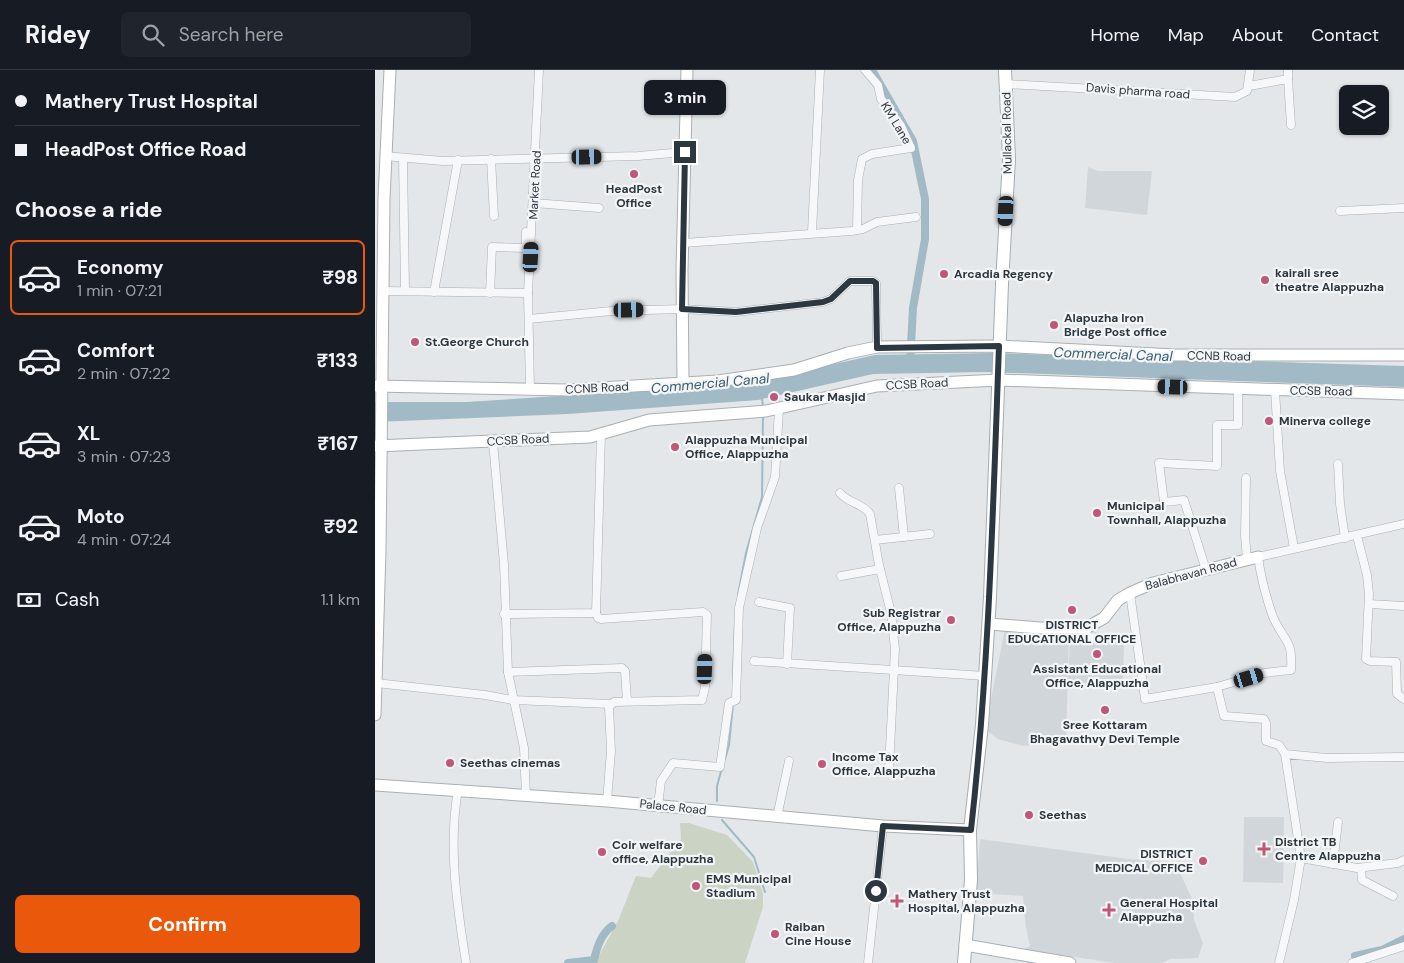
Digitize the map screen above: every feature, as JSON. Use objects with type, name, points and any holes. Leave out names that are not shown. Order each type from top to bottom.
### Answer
[{"type":"main road","points":[[375,715],[379,389],[383,291],[379,257],[379,199],[385,156],[390,70]]},
{"type":"main road","points":[[683,382],[682,309],[687,70]]},
{"type":"main road","name":"Mullackal Road","points":[[999,379],[1009,159],[1005,70]]},
{"type":"main road","name":"CCNB Road","points":[[379,389],[566,390],[765,376],[794,370],[848,353],[877,348],[999,348],[1175,355],[1404,355]]},
{"type":"main road","points":[[964,963],[971,880],[971,830],[989,624],[999,379]]},
{"type":"main road","name":"CCSB Road","points":[[379,442],[493,442],[590,437],[649,420],[779,409],[877,386],[999,379],[1404,394]]},
{"type":"main road","name":"Balabhavan Road","points":[[1086,628],[1104,618],[1119,600],[1153,583],[1253,558]]},
{"type":"main road","points":[[989,624],[1040,628],[1086,628]]},
{"type":"main road","name":"Palace Road","points":[[375,784],[607,801],[777,818],[971,830]]},
{"type":"main road","points":[[965,945],[1070,963]]},
{"type":"street","name":"Market Road","points":[[530,389],[528,293],[537,158],[539,70]]},
{"type":"street","points":[[812,232],[820,70]]},
{"type":"street","name":"KM Lane","points":[[857,230],[858,175],[863,159],[872,154],[911,148],[901,126],[881,99],[878,85],[865,70]]},
{"type":"street","points":[[1249,86],[1250,70]]},
{"type":"street","points":[[1288,70],[1291,125]]},
{"type":"street","name":"Davis pharma road","points":[[1006,84],[1235,97],[1242,95],[1249,86],[1288,79]]},
{"type":"street","points":[[385,156],[458,160],[638,156],[685,152]]},
{"type":"street","points":[[403,158],[405,290]]},
{"type":"street","points":[[491,159],[494,216]]},
{"type":"street","points":[[434,292],[458,160]]},
{"type":"street","points":[[534,203],[599,208]]},
{"type":"street","points":[[1340,211],[1404,208]]},
{"type":"street","points":[[684,242],[857,230],[877,222],[916,217]]},
{"type":"street","points":[[490,293],[492,248],[526,248],[526,232]]},
{"type":"street","points":[[529,320],[611,311],[682,309],[736,312],[823,302],[831,299],[850,281],[873,281],[876,283],[877,348]]},
{"type":"street","points":[[383,291],[528,293]]},
{"type":"street","points":[[1206,570],[1185,500],[1164,502],[1159,463],[1217,466],[1217,425],[1238,425],[1239,389]]},
{"type":"street","points":[[1275,390],[1280,471],[1294,548]]},
{"type":"street","points":[[658,806],[661,781],[673,763],[720,767],[733,701],[739,608],[757,528],[775,477],[779,409]]},
{"type":"street","points":[[376,688],[485,695],[513,700],[611,704],[627,701],[702,700],[705,687],[707,615],[703,612],[601,619],[597,617],[601,434]]},
{"type":"street","points":[[493,442],[504,564],[504,614],[508,672],[524,748],[526,796]]},
{"type":"street","points":[[1338,464],[1340,504],[1345,538]]},
{"type":"street","points":[[1130,593],[1145,699],[1217,687],[1264,674],[1291,670],[1291,648],[1275,620],[1245,536],[1246,478]]},
{"type":"street","points":[[899,488],[904,537]]},
{"type":"street","points":[[840,493],[845,499],[869,511],[891,613],[895,649],[889,769]]},
{"type":"street","name":"Balabhavan Road","points":[[1253,558],[1404,524]]},
{"type":"street","points":[[875,540],[930,534]]},
{"type":"street","points":[[1357,536],[1367,575],[1369,604],[1366,659],[1370,661],[1396,662],[1397,694],[1404,699]]},
{"type":"street","points":[[841,576],[880,569]]},
{"type":"street","points":[[759,602],[790,608],[787,664]]},
{"type":"street","points":[[1369,604],[1404,606]]},
{"type":"street","points":[[504,614],[596,613]]},
{"type":"street","points":[[1086,628],[1087,636],[1113,638]]},
{"type":"street","points":[[755,661],[985,676]]},
{"type":"street","points":[[508,672],[622,668],[625,671],[627,701]]},
{"type":"street","points":[[1217,687],[1224,716],[1264,719],[1266,723],[1266,741],[1279,745],[1285,754],[1301,858],[1295,900],[1279,963]]},
{"type":"street","points":[[607,801],[611,751],[611,704]]},
{"type":"street","points":[[1285,754],[1327,758],[1404,757]]},
{"type":"street","points":[[777,818],[789,761]]},
{"type":"street","points":[[458,789],[454,811],[453,865],[466,963]]},
{"type":"street","points":[[1333,864],[1338,822]]},
{"type":"street","points":[[868,963],[883,826]]},
{"type":"street","points":[[1301,858],[1361,868],[1398,863],[1404,860]]},
{"type":"street","points":[[1361,868],[1362,880],[1393,896]]},
{"type":"street","points":[[1352,963],[1404,946]]},
{"type":"shaded area","points":[[1088,167],[1098,171],[1152,171],[1147,215],[1085,208]]},
{"type":"shaded area","points":[[1005,629],[1069,631],[1066,741],[1023,746],[998,739],[985,729]]},
{"type":"shaded area","points":[[1070,639],[1124,640],[1123,685],[1068,683]]},
{"type":"shaded area","name":"District TB Centre Alappuzha","points":[[1244,817],[1284,817],[1283,883],[1243,882]]},
{"type":"shaded area","name":"EMS Municipal Stadium","points":[[680,823],[689,823],[727,835],[753,862],[763,894],[763,907],[745,963],[595,963],[618,921],[636,876],[651,878],[681,839]]},
{"type":"shaded area","name":"General Hospital Alappuzha","points":[[980,839],[1128,859],[1175,862],[1193,901],[1194,920],[1203,943],[1198,958],[1170,959],[1162,963],[1114,963],[1024,949],[1030,946],[1023,896],[976,893]]},
{"type":"water","points":[[991,353],[1404,366],[1404,387],[985,372],[873,374],[758,400],[568,414],[375,422],[375,402],[467,402],[680,388],[767,379],[875,355]]},
{"type":"waterway","points":[[872,70],[913,141],[925,199],[925,239],[913,308],[910,363]]},
{"type":"waterway","points":[[762,398],[763,408]]},
{"type":"waterway","points":[[738,595],[746,553],[762,497],[763,415]]},
{"type":"waterway","points":[[733,680],[735,622]]},
{"type":"waterway","points":[[725,759],[729,745],[733,704]]},
{"type":"waterway","points":[[717,801],[717,786],[722,768]]},
{"type":"waterway","points":[[722,820],[754,857],[765,892]]},
{"type":"waterway","points":[[568,963],[594,960],[602,937],[612,926]]},
{"type":"waterway","points":[[1355,956],[1382,950],[1404,939]]},
{"type":"place","name":"HeadPost Office","points":[[634,174]]},
{"type":"place","name":"Arcadia Regency","points":[[944,274]]},
{"type":"place","name":"kairali sree theatre Alappuzha","points":[[1265,280]]},
{"type":"place","name":"Alapuzha Iron Bridge Post office","points":[[1054,325]]},
{"type":"place","name":"St.George Church","points":[[415,342]]},
{"type":"place","name":"Saukar Masjid","points":[[774,397]]},
{"type":"place","name":"Minerva college","points":[[1269,421]]},
{"type":"place","name":"Alappuzha Municipal Office, Alappuzha","points":[[675,447]]},
{"type":"place","name":"Municipal Townhall, Alappuzha","points":[[1097,513]]},
{"type":"place","name":"DISTRICT EDUCATIONAL OFFICE","points":[[1072,610]]},
{"type":"place","name":"Sub Registrar Office, Alappuzha","points":[[951,620]]},
{"type":"place","name":"Assistant Educational Office, Alappuzha","points":[[1097,654]]},
{"type":"place","name":"Sree Kottaram Bhagavathvy Devi Temple","points":[[1105,710]]},
{"type":"place","name":"Seethas cinemas","points":[[450,763]]},
{"type":"place","name":"Income Tax Office, Alappuzha","points":[[822,764]]},
{"type":"place","name":"Seethas","points":[[1029,815]]},
{"type":"place","name":"District TB Centre Alappuzha","points":[[1264,849]]},
{"type":"place","name":"Coir welfare office, Alappuzha","points":[[602,852]]},
{"type":"place","name":"DISTRICT MEDICAL OFFICE","points":[[1203,861]]},
{"type":"place","name":"EMS Municipal Stadium","points":[[696,886]]},
{"type":"place","name":"Mathery Trust Hospital, Alappuzha","points":[[897,901]]},
{"type":"place","name":"General Hospital Alappuzha","points":[[1109,910]]},
{"type":"place","name":"Raiban Cine House","points":[[775,934]]},
{"type":"route","points":[[685,152],[682,309],[736,312],[823,302],[831,299],[850,281],[875,281],[877,348],[999,346],[989,624],[982,725],[971,830],[883,826],[876,891]]},
{"type":"water label","name":"Commercial Canal","points":[[1113,354]]},
{"type":"water label","name":"Commercial Canal","points":[[710,383]]}]
